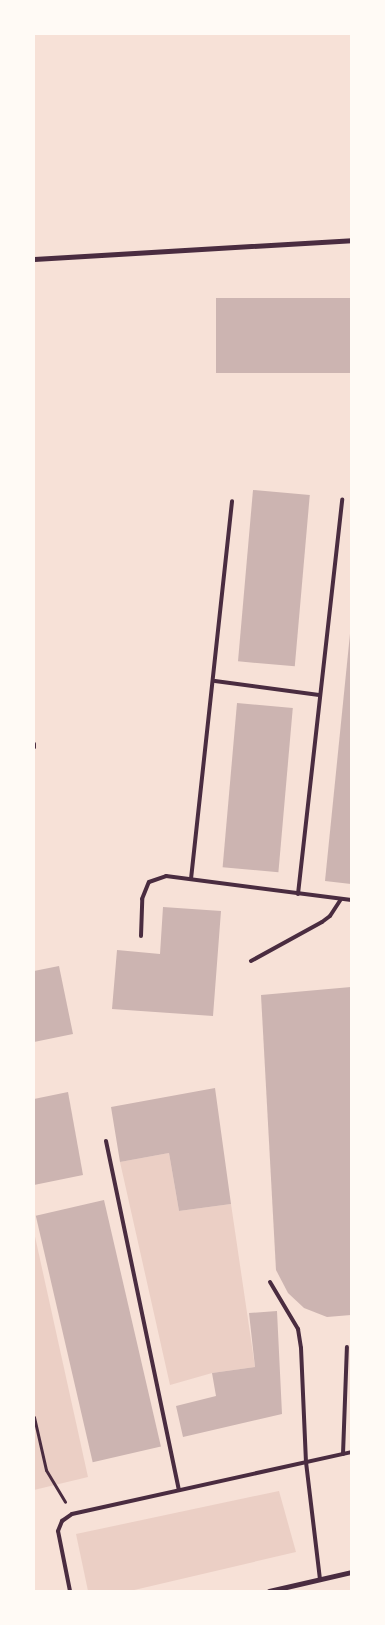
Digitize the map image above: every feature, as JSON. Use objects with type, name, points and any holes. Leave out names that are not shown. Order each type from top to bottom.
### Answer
[{"type":"street","points":[[34,259],[351,240]]},
{"type":"street","points":[[269,1591],[351,1572]]},
{"type":"lane","points":[[298,894],[342,499]]},
{"type":"lane","points":[[191,879],[214,681],[232,501]]},
{"type":"lane","points":[[214,681],[319,695]]},
{"type":"lane","points":[[140,936],[142,899],[149,882],[166,876],[351,900]]},
{"type":"lane","points":[[251,961],[322,922],[330,916],[341,899]]},
{"type":"lane","points":[[106,1141],[179,1489]]},
{"type":"lane","points":[[270,1282],[298,1329],[301,1348],[306,1462],[320,1579]]},
{"type":"lane","points":[[343,1454],[347,1347]]},
{"type":"lane","points":[[70,1591],[58,1531],[62,1521],[72,1514],[351,1452]]},
{"type":"path","points":[[34,1417],[46,1470],[72,1514]]},
{"type":"shaded area","points":[[169,1153],[179,1211],[231,1204],[255,1367],[212,1373],[170,1385],[120,1162]]},
{"type":"shaded area","points":[[34,1232],[88,1477],[34,1490]]},
{"type":"shaded area","points":[[279,1491],[296,1552],[130,1591],[88,1591],[76,1534]]},
{"type":"building","points":[[216,298],[351,298],[351,373],[216,373]]},
{"type":"building","points":[[253,490],[310,495],[295,666],[238,661]]},
{"type":"building","points":[[351,634],[351,884],[325,881]]},
{"type":"building","points":[[237,703],[293,708],[278,872],[223,867]]},
{"type":"building","points":[[163,907],[221,911],[213,1016],[112,1009],[117,950],[160,954]]},
{"type":"building","points":[[59,966],[73,1034],[34,1042],[34,971]]},
{"type":"building","points":[[351,987],[351,1315],[327,1317],[304,1308],[288,1293],[276,1270],[261,995]]},
{"type":"building","points":[[215,1088],[231,1204],[179,1211],[169,1153],[120,1162],[111,1107]]},
{"type":"building","points":[[68,1092],[83,1175],[34,1185],[34,1099]]},
{"type":"building","points":[[104,1200],[161,1447],[93,1462],[36,1216]]},
{"type":"building","points":[[277,1311],[282,1414],[183,1437],[176,1406],[216,1396],[212,1373],[255,1367],[249,1313]]}]
